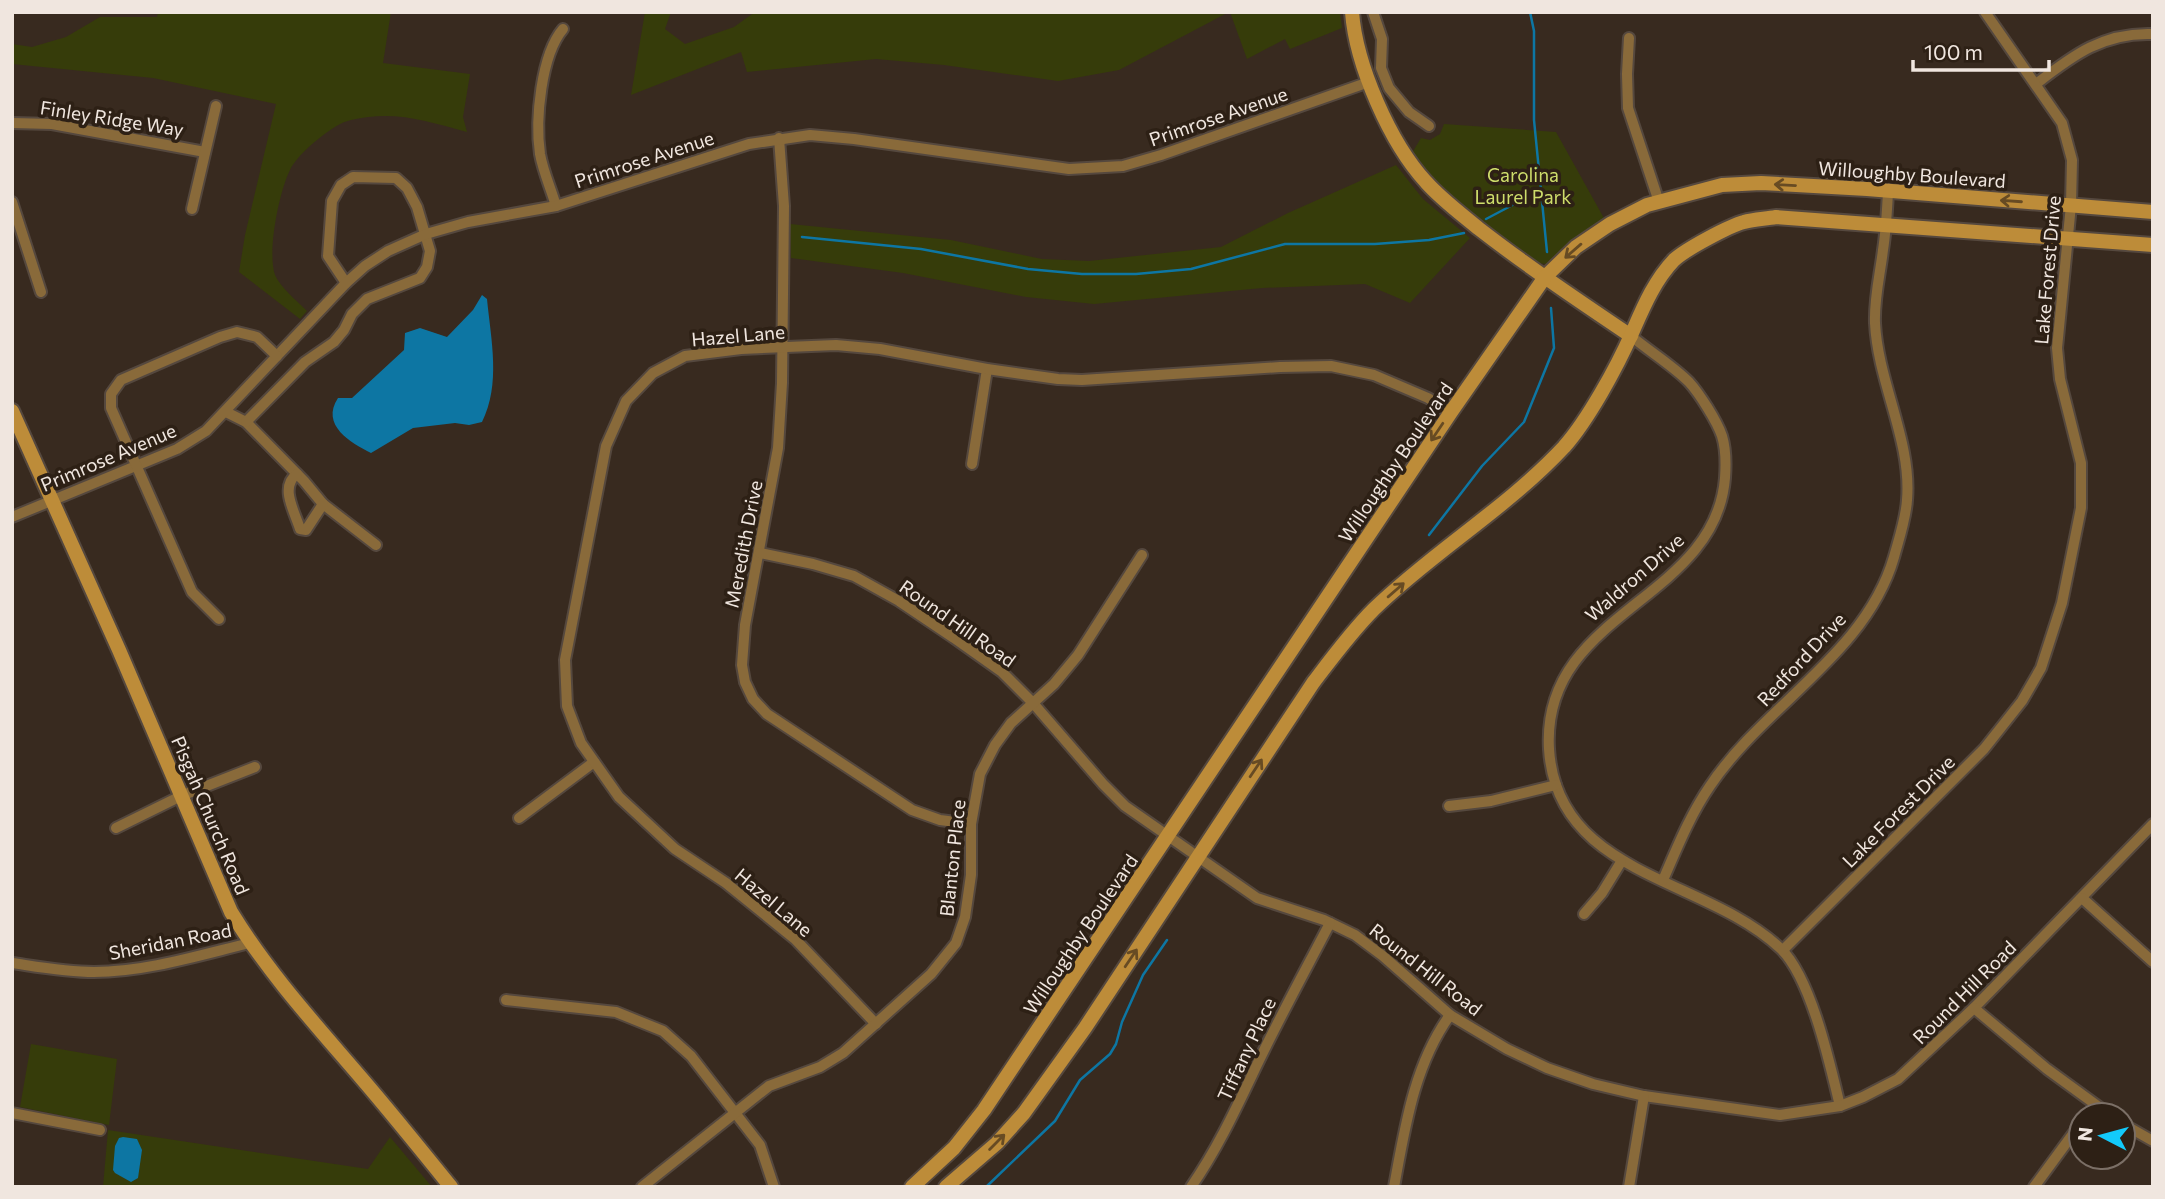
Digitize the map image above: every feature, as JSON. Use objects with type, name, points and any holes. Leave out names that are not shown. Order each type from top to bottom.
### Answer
[{"type":"street","name":"Waldron Drive","points":[[1352,12],[1369,82],[1399,144],[1426,183],[1489,236],[1630,336],[1688,381],[1722,435],[1726,462],[1724,491],[1719,510],[1705,540],[1687,561],[1594,637],[1565,676],[1551,712],[1549,749],[1556,785],[1569,812],[1597,845],[1621,862],[1735,914],[1783,950],[1800,977],[1820,1028],[1840,1105]]},
{"type":"street","points":[[1373,12],[1382,39],[1381,68],[1389,88],[1409,112],[1429,126]]},
{"type":"street","name":"Lake Forest Drive","points":[[1783,950],[1984,749],[2022,701],[2041,668],[2062,603],[2081,508],[2081,463],[2060,379],[2057,348],[2071,205],[2072,160],[2062,124],[1984,12]]},
{"type":"street","points":[[556,206],[540,155],[537,124],[546,63],[554,39],[563,29]]},
{"type":"street","points":[[2036,84],[2093,44],[2120,36],[2153,34]]},
{"type":"street","points":[[1629,38],[1628,108],[1659,202]]},
{"type":"street","name":"Primrose Avenue","points":[[12,517],[177,449],[206,431],[346,283],[388,251],[426,234],[467,222],[556,206],[670,167],[779,138],[810,135],[854,138],[1069,169],[1124,166],[1369,82]]},
{"type":"street","name":"Finley Ridge Way","points":[[192,209],[216,106]]},
{"type":"street","name":"Finley Ridge Way","points":[[12,123],[52,124],[205,152]]},
{"type":"street","name":"Meredith Drive","points":[[779,138],[784,205],[778,448],[745,625],[742,664],[745,682],[753,698],[767,714],[912,810],[940,820],[971,824]]},
{"type":"street","points":[[246,422],[304,362],[334,342],[352,314],[367,299],[420,278],[427,267],[430,251],[426,234],[407,188],[396,178],[353,177],[341,185],[332,201],[328,256],[346,283]]},
{"type":"street","name":"Willoughby Boulevard","points":[[912,1187],[954,1148],[984,1110],[1451,412],[1545,277],[1576,247],[1610,224],[1647,205],[1722,185],[1888,192],[2153,212]]},
{"type":"street","name":"Redford Drive","points":[[1663,880],[1686,827],[1710,785],[1742,747],[1856,629],[1880,592],[1894,558],[1908,500],[1903,448],[1879,357],[1875,323],[1876,285],[1886,226],[1888,192]]},
{"type":"street","points":[[12,202],[41,292]]},
{"type":"street","points":[[946,1187],[997,1143],[1024,1113],[1085,1028],[1307,693],[1345,642],[1382,603],[1523,485],[1565,446],[1600,394],[1647,296],[1675,260],[1743,222],[1776,217],[2153,245]]},
{"type":"street","points":[[219,619],[192,593],[111,408],[111,394],[121,380],[237,332],[257,337],[277,356]]},
{"type":"street","name":"Hazel Lane","points":[[876,1024],[795,939],[726,883],[665,841],[619,797],[581,743],[567,706],[565,660],[606,446],[626,401],[653,373],[685,356],[741,349],[836,345],[880,349],[1058,379],[1082,380],[1331,366],[1374,375],[1429,398],[1451,412]]},
{"type":"street","points":[[972,464],[987,369]]},
{"type":"street","name":"Pisgah Church Road","points":[[12,411],[120,650],[231,912],[250,943],[297,1005],[451,1187]]},
{"type":"street","points":[[226,412],[246,422],[323,504],[376,545]]},
{"type":"street","points":[[297,474],[289,482],[288,491],[300,529],[306,530],[323,504]]},
{"type":"street","name":"Round Hill Road","points":[[760,553],[854,576],[992,665],[1034,703],[1102,784],[1125,806],[1257,898],[1355,935],[1450,1015],[1507,1049],[1547,1068],[1593,1084],[1644,1096],[1780,1115],[1840,1105],[1898,1079],[1974,1009],[2153,824]]},
{"type":"street","name":"Blanton Place","points":[[642,1187],[769,1086],[820,1067],[843,1053],[931,974],[956,943],[965,917],[971,875],[971,824],[980,774],[995,745],[1012,723],[1055,684],[1078,655],[1142,555]]},
{"type":"street","points":[[519,818],[594,762]]},
{"type":"street","points":[[117,828],[181,796],[255,766]]},
{"type":"street","points":[[1449,806],[1491,801],[1556,785]]},
{"type":"street","points":[[1584,915],[1602,893],[1621,862]]},
{"type":"street","points":[[2082,898],[2153,962]]},
{"type":"street","name":"Tiffany Place","points":[[1191,1187],[1208,1163],[1234,1116],[1300,976],[1329,923]]},
{"type":"street","name":"Sheridan Road","points":[[12,963],[68,971],[111,972],[175,961],[250,943]]},
{"type":"street","points":[[506,1000],[615,1012],[663,1031],[691,1056],[760,1145],[774,1187]]},
{"type":"street","points":[[1974,1009],[2089,1101]]},
{"type":"street","points":[[1394,1187],[1406,1119],[1414,1093],[1427,1056],[1450,1015]]},
{"type":"street","points":[[1629,1187],[1644,1096]]},
{"type":"street","points":[[12,1113],[100,1130]]},
{"type":"street","points":[[2137,1132],[2153,1141]]},
{"type":"street","points":[[2034,1187],[2067,1142]]},
{"type":"green space","points":[[158,12],[391,12],[383,63],[470,74],[463,117],[467,132],[424,121],[367,117],[344,122],[326,133],[294,163],[278,207],[272,252],[275,275],[289,294],[307,311],[300,319],[239,272],[276,104],[153,78],[12,64],[12,44],[32,47],[66,37],[100,17],[157,17]]},
{"type":"green space","points":[[645,12],[671,12],[665,29],[685,44],[734,27],[755,12],[1229,12],[1119,70],[1058,81],[944,65],[876,59],[747,72],[741,52],[631,95]]},
{"type":"green space","points":[[1230,12],[1340,12],[1342,28],[1290,49],[1285,39],[1247,59]]},
{"type":"green space","name":"Carolina Laurel Park","points":[[1444,124],[1556,132],[1605,220],[1547,264],[1537,263],[1431,180],[1412,153],[1421,138],[1430,140],[1440,134]]},
{"type":"green space","points":[[1396,165],[1423,199],[1470,238],[1410,303],[1365,284],[1262,288],[1094,304],[1026,297],[903,273],[791,258],[790,224],[951,240],[1042,259],[1089,261],[1221,247],[1288,213]]},
{"type":"green space","points":[[31,1044],[117,1059],[109,1125],[20,1107]]},
{"type":"green space","points":[[108,1130],[368,1169],[390,1137],[432,1187],[103,1187]]},
{"type":"water","points":[[482,295],[487,299],[493,377],[488,407],[482,422],[413,428],[371,453],[340,432],[333,417],[333,408],[338,398],[352,398],[404,350],[405,333],[420,328],[447,337],[473,310]]},
{"type":"water","points":[[119,1138],[137,1139],[142,1150],[138,1178],[131,1182],[113,1170],[115,1146]]},
{"type":"waterway","points":[[1530,12],[1534,31],[1534,120],[1547,252]]},
{"type":"waterway","points":[[1486,219],[1541,192]]},
{"type":"waterway","points":[[802,237],[921,249],[1028,269],[1082,274],[1136,274],[1191,269],[1285,244],[1375,244],[1429,240],[1464,233]]},
{"type":"waterway","points":[[1429,535],[1482,466],[1524,422],[1554,348],[1551,308]]},
{"type":"waterway","points":[[986,1187],[1055,1121],[1080,1080],[1110,1054],[1143,975],[1167,940]]}]
